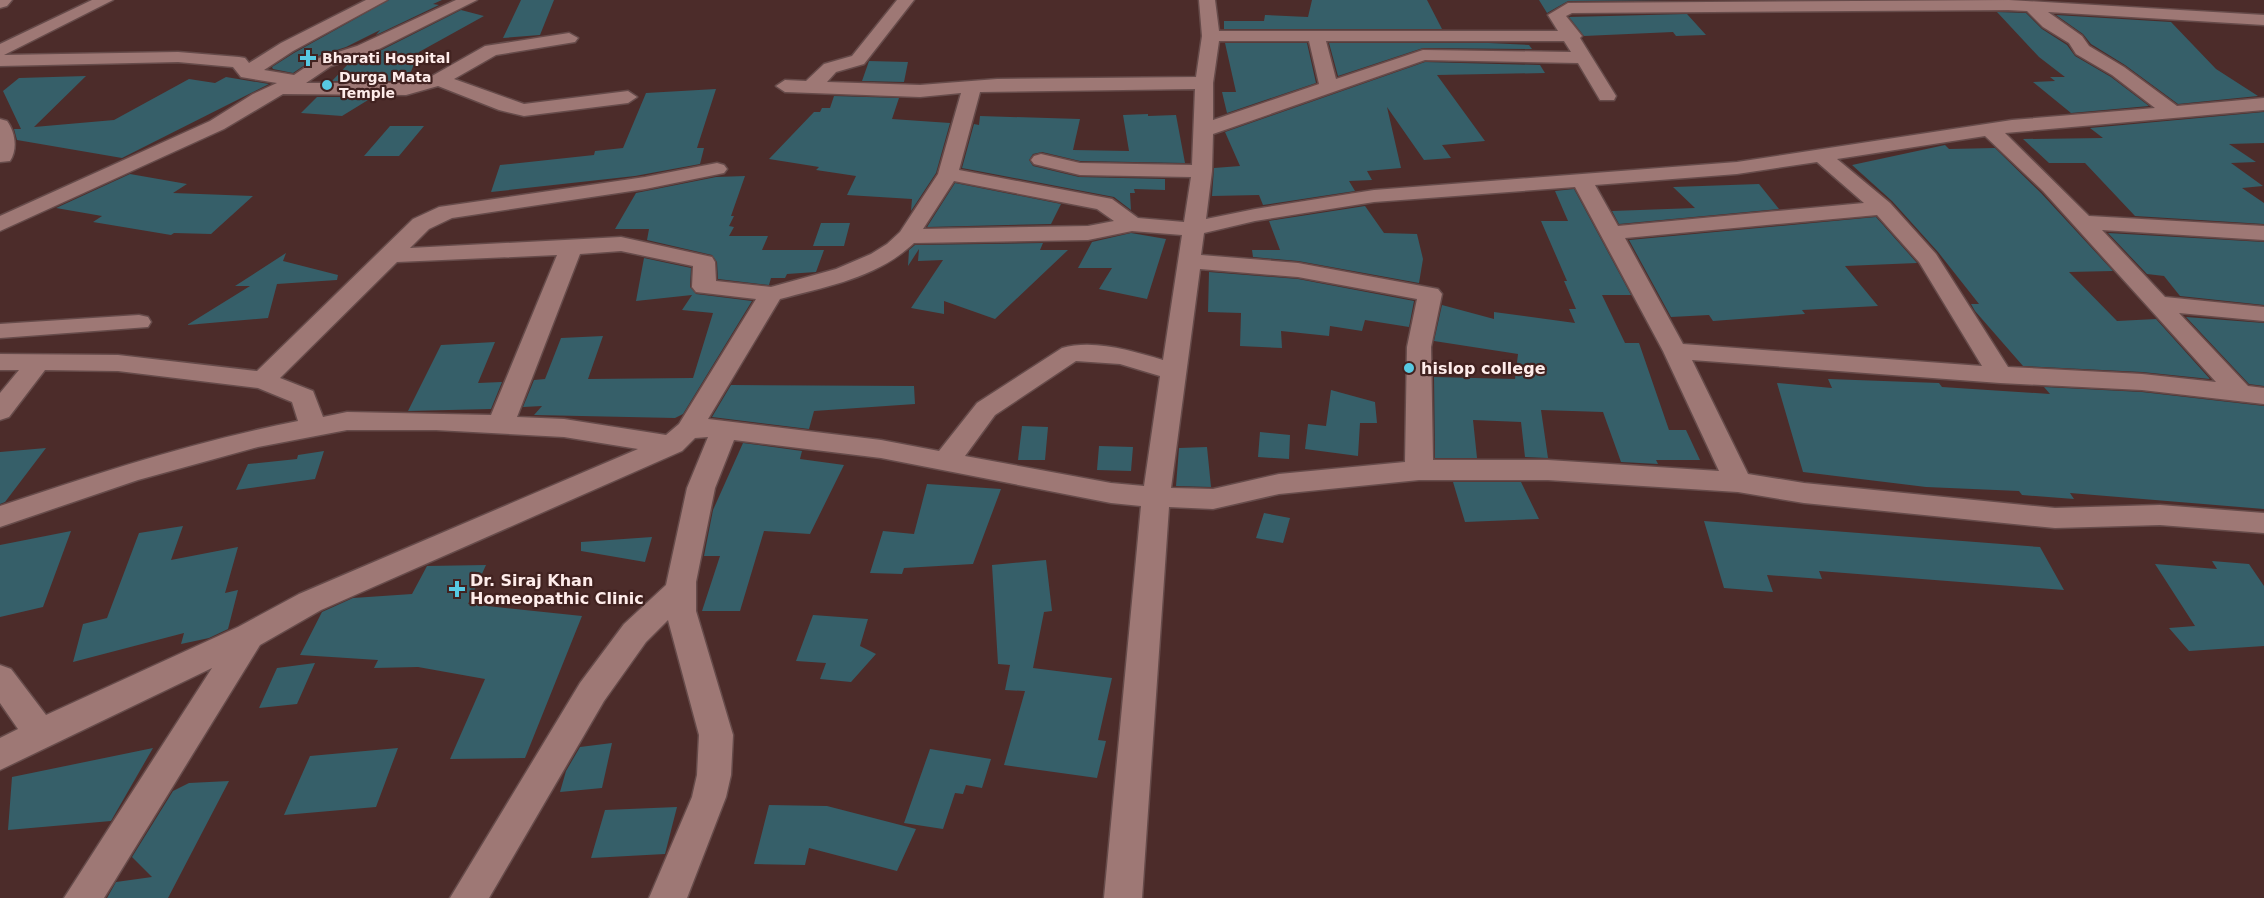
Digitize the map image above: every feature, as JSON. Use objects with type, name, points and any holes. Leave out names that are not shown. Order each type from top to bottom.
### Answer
[{"type":"street","points":[[0,51],[105,0]]},
{"type":"street","points":[[247,73],[287,47],[380,0]]},
{"type":"street","points":[[0,224],[217,125],[325,62],[363,50],[469,0]]},
{"type":"street","points":[[811,87],[830,68],[858,60],[906,0]]},
{"type":"street","points":[[1123,898],[1155,497],[1191,261],[1193,229],[1202,171],[1204,83],[1211,36],[1207,0]]},
{"type":"street","points":[[2189,0],[2207,16]]},
{"type":"street","points":[[2031,6],[2049,23],[2076,40],[2082,50],[2118,71],[2172,111]]},
{"type":"street","points":[[1607,96],[1573,36],[1557,15],[1568,8],[2031,6],[2264,20]]},
{"type":"street","points":[[1316,35],[1329,88]]},
{"type":"street","points":[[1211,36],[1573,36]]},
{"type":"street","points":[[0,61],[178,57],[239,62],[247,73],[289,85],[406,89],[439,80],[484,53],[502,47],[569,38]]},
{"type":"street","points":[[1204,130],[1423,55],[1585,58]]},
{"type":"street","points":[[439,80],[506,106],[524,110],[628,97]]},
{"type":"street","points":[[785,86],[920,91],[972,86],[1204,83]]},
{"type":"street","points":[[391,256],[621,244],[704,262],[704,287],[771,294],[858,270],[897,248],[908,236],[948,174],[972,86]]},
{"type":"street","points":[[908,236],[1088,233],[1132,224],[1193,229],[1255,215],[1374,196],[1583,182],[1623,175],[1737,168],[1990,130],[2172,111],[2264,105]]},
{"type":"street","points":[[0,125],[5,140],[3,157]]},
{"type":"street","points":[[1990,130],[2081,222],[2154,303],[2252,394]]},
{"type":"street","points":[[1822,156],[1882,208],[1928,259],[2000,375]]},
{"type":"street","points":[[1041,160],[1080,169],[1202,171]]},
{"type":"street","points":[[263,380],[421,224],[457,210],[645,183],[717,169]]},
{"type":"street","points":[[948,174],[1104,204],[1132,224]]},
{"type":"street","points":[[1583,182],[1675,351],[1738,482]]},
{"type":"street","points":[[1612,233],[1882,208]]},
{"type":"street","points":[[2081,222],[2264,233]]},
{"type":"street","points":[[501,424],[571,248]]},
{"type":"street","points":[[1191,261],[1298,270],[1430,294],[1419,347],[1419,470]]},
{"type":"street","points":[[680,438],[771,294]]},
{"type":"street","points":[[2154,303],[2264,314]]},
{"type":"street","points":[[0,331],[139,322]]},
{"type":"street","points":[[1675,351],[2000,375],[2142,382],[2252,394]]},
{"type":"street","points":[[945,462],[986,409],[1071,353],[1121,356],[1174,372]]},
{"type":"street","points":[[0,411],[39,361]]},
{"type":"street","points":[[0,362],[117,363],[263,380],[304,397],[313,428]]},
{"type":"street","points":[[0,517],[130,472],[258,438],[347,422],[436,421],[501,424],[680,438]]},
{"type":"street","points":[[668,898],[709,797],[714,775],[716,735],[681,611],[681,589],[687,548],[701,488],[724,430]]},
{"type":"street","points":[[0,755],[40,733],[249,636],[310,602],[680,438],[724,430],[880,449],[1111,493],[1155,497],[1213,500],[1279,484],[1419,470],[1548,470],[1738,482],[1804,493],[2055,518],[2160,515],[2264,523]]},
{"type":"street","points":[[469,898],[592,692],[635,633],[681,589]]},
{"type":"street","points":[[83,898],[249,636]]},
{"type":"street","points":[[0,678],[40,733]]},
{"type":"building","points":[[389,0],[442,0],[433,4],[439,5],[376,35],[380,30],[346,47],[318,56],[293,73],[273,69],[272,67],[294,53]]},
{"type":"building","points":[[521,0],[554,0],[540,35],[503,38]]},
{"type":"building","points":[[1312,0],[1427,0],[1442,29],[1224,29],[1224,21],[1264,21],[1265,15],[1308,17]]},
{"type":"building","points":[[1539,0],[1675,0],[1568,1],[1547,13]]},
{"type":"building","points":[[461,10],[484,16],[419,52],[410,74],[398,81],[332,81],[350,62],[370,56]]},
{"type":"building","points":[[1997,12],[2026,13],[2042,29],[2067,45],[2075,56],[2111,77],[2149,106],[2071,113],[2033,82],[2055,81],[2050,77],[2065,77],[2039,57]]},
{"type":"building","points":[[1687,14],[1706,35],[1676,36],[1673,32],[1584,36],[1569,17]]},
{"type":"building","points":[[2056,15],[2171,22],[2216,69],[2258,96],[2178,104],[2125,65],[2091,44],[2083,34]]},
{"type":"building","points":[[1225,43],[1307,43],[1316,83],[1227,113],[1222,92],[1236,92]]},
{"type":"building","points":[[1329,43],[1489,43],[1529,45],[1532,49],[1423,48],[1338,76]]},
{"type":"building","points":[[869,61],[908,62],[904,82],[862,81]]},
{"type":"building","points":[[1425,62],[1540,65],[1545,73],[1437,75],[1485,141],[1442,145],[1451,158],[1424,160],[1387,107],[1401,168],[1367,171],[1372,180],[1349,181],[1355,191],[1263,205],[1259,195],[1212,196],[1214,168],[1240,166],[1225,132]]},
{"type":"building","points":[[86,76],[34,127],[114,120],[189,79],[215,83],[226,77],[269,84],[122,158],[17,140],[14,129],[21,129],[3,91],[19,78]]},
{"type":"building","points":[[716,89],[697,148],[704,148],[700,164],[635,176],[491,192],[500,165],[594,155],[595,151],[623,148],[646,93]]},
{"type":"building","points":[[834,96],[899,98],[892,119],[950,123],[936,173],[911,211],[912,199],[847,195],[856,176],[769,159],[814,112],[820,112],[822,108],[830,108]]},
{"type":"building","points":[[317,97],[373,97],[342,116],[301,113]]},
{"type":"building","points":[[2264,112],[2264,143],[2229,144],[2256,162],[2231,163],[2263,186],[2242,188],[2264,203],[2264,224],[2135,216],[2085,163],[2049,163],[2023,139],[2103,138],[2090,128]]},
{"type":"building","points":[[1148,114],[1148,116],[1176,115],[1185,163],[1080,161],[1042,152],[1033,154],[1029,160],[1033,166],[1079,177],[1165,179],[1165,190],[1134,189],[1135,193],[1130,193],[1131,210],[1114,197],[962,168],[974,124],[979,125],[980,116],[1080,119],[1073,150],[1129,151],[1123,115]]},
{"type":"building","points":[[390,126],[424,126],[399,156],[364,156]]},
{"type":"building","points":[[1945,145],[1949,149],[1995,148],[2041,193],[2113,271],[2069,272],[2117,321],[2156,319],[2210,379],[2142,372],[2023,366],[1975,311],[1971,304],[1979,304],[1938,252],[1892,201],[1852,165]]},
{"type":"building","points":[[130,174],[187,184],[173,193],[253,196],[211,234],[174,233],[171,235],[93,222],[102,216],[56,208]]},
{"type":"building","points":[[745,176],[731,216],[734,216],[729,226],[734,227],[729,236],[768,236],[762,250],[824,250],[816,272],[787,274],[785,278],[771,278],[769,285],[718,279],[717,262],[712,255],[647,240],[649,229],[615,229],[636,193],[716,177]]},
{"type":"building","points":[[955,183],[1061,204],[1051,224],[927,227]]},
{"type":"building","points":[[1759,184],[1779,209],[1619,224],[1612,211],[1695,208],[1673,187]]},
{"type":"building","points":[[1574,189],[1631,295],[1602,295],[1625,343],[1639,343],[1669,430],[1686,430],[1700,460],[1656,460],[1658,464],[1621,462],[1603,412],[1541,410],[1548,458],[1525,457],[1521,422],[1473,420],[1477,458],[1435,458],[1434,377],[1515,379],[1518,354],[1434,341],[1442,305],[1494,319],[1494,312],[1575,323],[1569,309],[1576,309],[1564,281],[1567,281],[1541,221],[1568,221],[1555,191]]},
{"type":"building","points":[[1365,206],[1384,233],[1417,234],[1423,259],[1419,283],[1298,261],[1253,257],[1252,250],[1280,250],[1269,221]]},
{"type":"building","points":[[1876,217],[1917,263],[1845,266],[1878,306],[1802,310],[1805,314],[1713,321],[1709,315],[1671,317],[1629,240]]},
{"type":"building","points":[[821,223],[850,223],[844,246],[813,246]]},
{"type":"building","points":[[1131,233],[1166,239],[1147,299],[1099,289],[1112,268],[1078,268],[1092,242]]},
{"type":"building","points":[[2108,233],[2264,242],[2264,305],[2180,296],[2164,276],[2147,274]]},
{"type":"building","points":[[1043,243],[1040,250],[1068,250],[995,319],[944,301],[944,314],[911,308],[943,260],[918,261],[919,249],[908,266],[909,250],[915,245]]},
{"type":"building","points":[[286,253],[283,261],[338,275],[337,280],[277,284],[268,318],[187,325],[250,286],[235,286]]},
{"type":"building","points":[[644,258],[691,268],[690,287],[696,294],[752,301],[683,414],[675,418],[534,415],[542,406],[523,407],[534,380],[545,379],[561,338],[603,336],[588,379],[693,378],[713,313],[682,310],[692,295],[636,301]]},
{"type":"building","points":[[1209,272],[1298,279],[1414,301],[1409,327],[1365,320],[1362,331],[1330,326],[1329,336],[1281,331],[1282,348],[1240,346],[1241,313],[1208,312]]},
{"type":"building","points":[[2186,317],[2264,323],[2264,386],[2249,384]]},
{"type":"building","points":[[495,342],[478,383],[502,382],[491,409],[408,411],[441,345]]},
{"type":"building","points":[[1828,379],[1939,383],[1942,387],[2050,394],[2044,387],[2142,392],[2264,406],[2264,509],[2070,493],[2074,499],[2022,495],[2019,491],[1926,487],[1803,472],[1777,383],[1832,388]]},
{"type":"building","points":[[731,385],[914,386],[915,404],[814,411],[809,429],[712,417]]},
{"type":"building","points":[[1331,390],[1375,402],[1377,423],[1360,423],[1358,456],[1305,449],[1308,424],[1326,426]]},
{"type":"building","points":[[1022,426],[1048,427],[1045,460],[1018,460]]},
{"type":"building","points":[[1260,432],[1290,435],[1289,459],[1258,457]]},
{"type":"building","points":[[743,443],[802,451],[800,459],[844,465],[810,534],[764,531],[740,611],[702,611],[720,556],[704,556],[713,510]]},
{"type":"building","points":[[1099,446],[1133,447],[1131,471],[1097,470]]},
{"type":"building","points":[[1207,447],[1211,487],[1176,486],[1179,448]]},
{"type":"building","points":[[46,448],[5,502],[0,504],[0,452]]},
{"type":"building","points":[[324,451],[315,479],[236,490],[248,464],[297,459],[298,455]]},
{"type":"building","points":[[1453,482],[1521,482],[1539,519],[1465,522]]},
{"type":"building","points":[[927,484],[1001,489],[973,564],[904,568],[902,574],[870,573],[883,531],[914,534]]},
{"type":"building","points":[[1264,513],[1290,518],[1283,543],[1256,538]]},
{"type":"building","points":[[1704,521],[2040,547],[2064,590],[1819,571],[1822,579],[1767,575],[1773,592],[1724,588]]},
{"type":"building","points":[[183,526],[171,560],[238,547],[225,593],[238,590],[228,629],[209,638],[181,644],[184,633],[73,662],[83,624],[107,618],[139,533]]},
{"type":"building","points":[[71,531],[43,607],[0,617],[0,545]]},
{"type":"building","points":[[652,537],[645,562],[581,551],[581,542]]},
{"type":"building","points":[[1046,560],[1052,611],[1044,612],[1033,668],[1112,678],[1098,740],[1106,741],[1097,778],[1004,765],[1025,691],[1005,690],[1010,665],[998,664],[992,565]]},
{"type":"building","points":[[2212,561],[2249,564],[2264,586],[2264,646],[2189,651],[2169,628],[2195,626],[2155,564],[2217,569]]},
{"type":"building","points":[[486,565],[468,604],[582,616],[525,758],[450,759],[485,679],[418,667],[374,668],[378,660],[300,655],[322,612],[353,598],[412,594],[427,566]]},
{"type":"building","points":[[813,615],[868,619],[860,646],[876,654],[851,682],[820,679],[826,663],[796,661]]},
{"type":"building","points":[[315,663],[297,704],[259,708],[277,668]]},
{"type":"building","points":[[612,743],[602,788],[560,792],[566,771],[580,747]]},
{"type":"building","points":[[153,748],[111,821],[8,830],[12,777]]},
{"type":"building","points":[[398,748],[376,807],[284,815],[310,756]]},
{"type":"building","points":[[930,749],[991,759],[982,788],[966,785],[963,794],[955,793],[943,829],[904,823]]},
{"type":"building","points":[[229,781],[168,898],[107,898],[116,882],[152,877],[132,857],[173,791],[189,783]]},
{"type":"building","points":[[769,805],[827,806],[916,829],[897,871],[809,848],[805,865],[754,864]]},
{"type":"building","points":[[677,807],[665,854],[591,858],[605,810]]},
{"type":"place","name":"Bharati Hospital","points":[[308,58]]},
{"type":"place","name":"Durga Mata Temple","points":[[327,85]]},
{"type":"place","name":"hislop college","points":[[1409,368]]},
{"type":"place","name":"Dr. Siraj Khan Homeopathic Clinic","points":[[457,589]]}]
